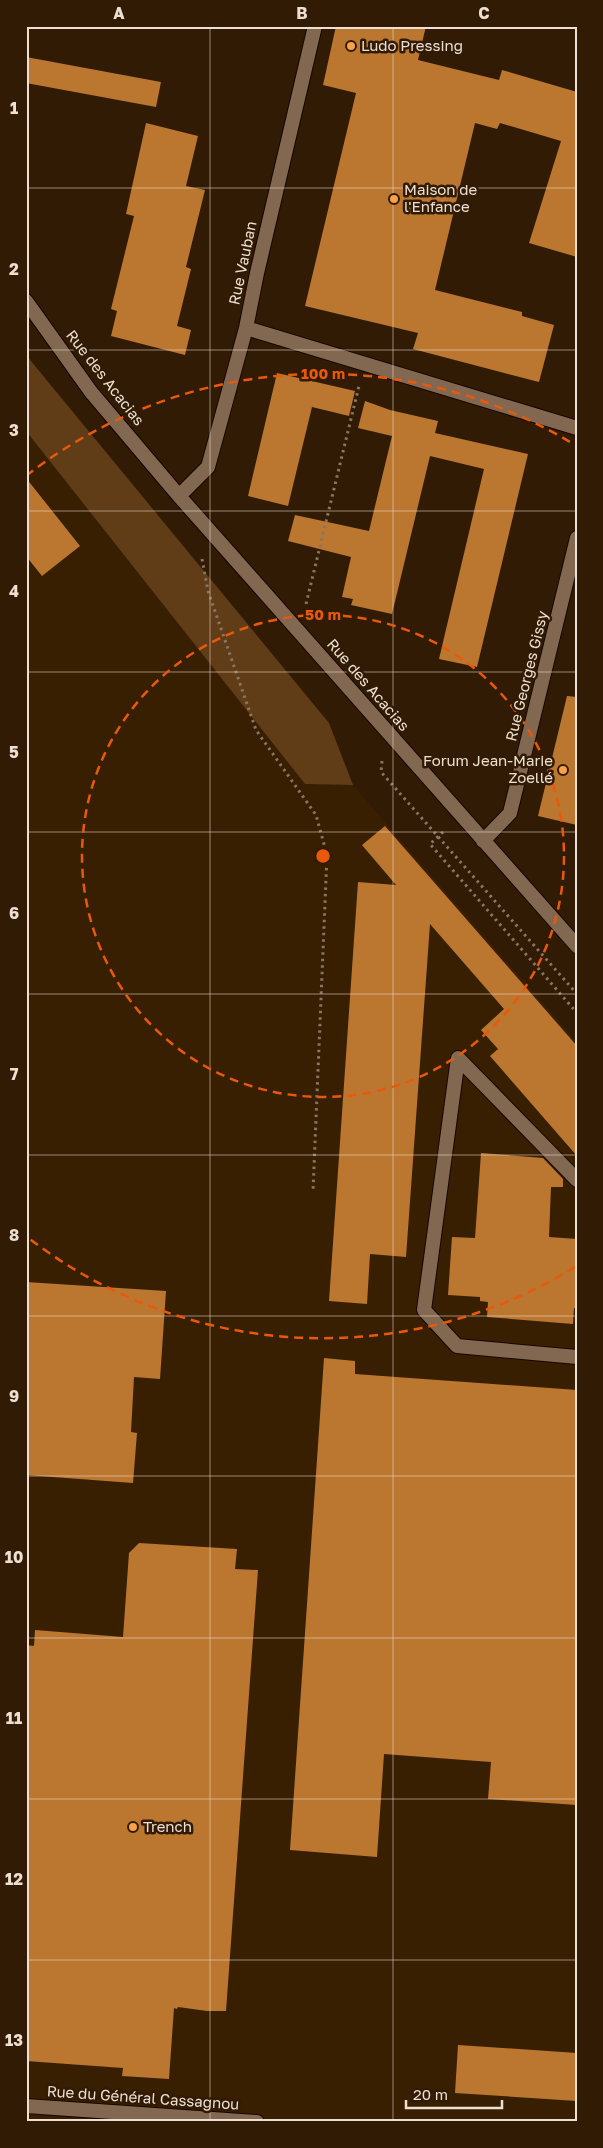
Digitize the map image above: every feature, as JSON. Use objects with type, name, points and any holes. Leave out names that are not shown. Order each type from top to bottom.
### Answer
[{"type":"street","name":"Rue Vauban","points":[[179,496],[208,467],[246,328],[257,273],[315,26]]},
{"type":"street","name":"Rue des Acacias","points":[[26,301],[91,392],[179,496],[577,946]]},
{"type":"street","points":[[246,328],[577,428]]},
{"type":"street","name":"Rue Georges Gissy","points":[[483,841],[510,813],[577,538]]},
{"type":"street","points":[[577,1180],[458,1058],[424,1310],[457,1346],[577,1357]]},
{"type":"street","name":"Rue du Général Cassagnou","points":[[26,2106],[257,2122]]},
{"type":"path","points":[[299,631],[365,364]]},
{"type":"path","points":[[202,556],[208,591],[256,730],[316,815],[327,855],[313,1192]]},
{"type":"path","points":[[381,772],[577,994]]},
{"type":"path","points":[[460,815],[430,844],[577,1013]]},
{"type":"shaded area","points":[[26,355],[329,723],[353,785],[305,784],[26,431]]},
{"type":"shaded area","points":[[26,431],[305,784],[353,785],[577,1042],[577,2122],[26,2122]]},
{"type":"building","points":[[336,26],[426,26],[418,60],[499,80],[502,70],[577,92],[577,257],[529,243],[561,141],[500,123],[497,129],[475,123],[435,290],[522,312],[522,316],[554,325],[539,382],[413,349],[418,333],[305,306],[356,93],[323,85]]},
{"type":"building","points":[[26,57],[161,82],[156,107],[26,83]]},
{"type":"building","points":[[146,123],[198,136],[186,186],[205,190],[186,267],[191,269],[177,326],[191,330],[185,355],[111,336],[117,311],[111,309],[134,216],[126,214]]},
{"type":"building","points":[[277,373],[355,391],[349,416],[312,407],[288,506],[248,496]]},
{"type":"building","points":[[365,401],[390,410],[438,421],[435,433],[528,454],[477,667],[439,659],[484,469],[430,456],[392,614],[351,605],[353,599],[342,597],[351,557],[288,541],[295,515],[369,531],[392,436],[358,428]]},
{"type":"building","points":[[26,478],[80,546],[42,576],[26,556]]},
{"type":"building","name":"Forum Jean-Marie Zoellé","points":[[567,696],[577,697],[577,825],[538,816]]},
{"type":"building","points":[[385,826],[577,1046],[577,1156],[490,1056],[498,1049],[481,1030],[504,1009],[430,924],[406,1257],[370,1254],[367,1304],[329,1301],[358,882],[396,885],[362,845]]},
{"type":"building","points":[[481,1153],[543,1158],[563,1179],[563,1187],[551,1187],[549,1237],[577,1239],[577,1308],[574,1308],[573,1324],[487,1317],[488,1302],[480,1301],[480,1297],[448,1295],[452,1237],[475,1238]]},
{"type":"building","points":[[26,1282],[166,1291],[160,1379],[134,1377],[131,1432],[137,1433],[133,1483],[26,1475]]},
{"type":"building","points":[[324,1358],[355,1361],[355,1374],[577,1390],[577,1805],[488,1799],[491,1762],[384,1754],[377,1857],[290,1850]]},
{"type":"building","name":"Trench","points":[[139,1543],[237,1549],[235,1569],[258,1570],[226,2011],[174,2008],[169,2079],[122,2076],[123,2068],[26,2061],[26,1645],[34,1646],[35,1630],[123,1637],[129,1553]]},
{"type":"building","points":[[458,2045],[577,2053],[577,2101],[455,2093]]},
{"type":"place","name":"Ludo Pressing","points":[[351,46]]},
{"type":"place","name":"Maison de l'Enfance","points":[[394,199]]},
{"type":"place","name":"Forum Jean-Marie Zoellé","points":[[563,770]]},
{"type":"place","name":"Trench","points":[[133,1827]]}]
